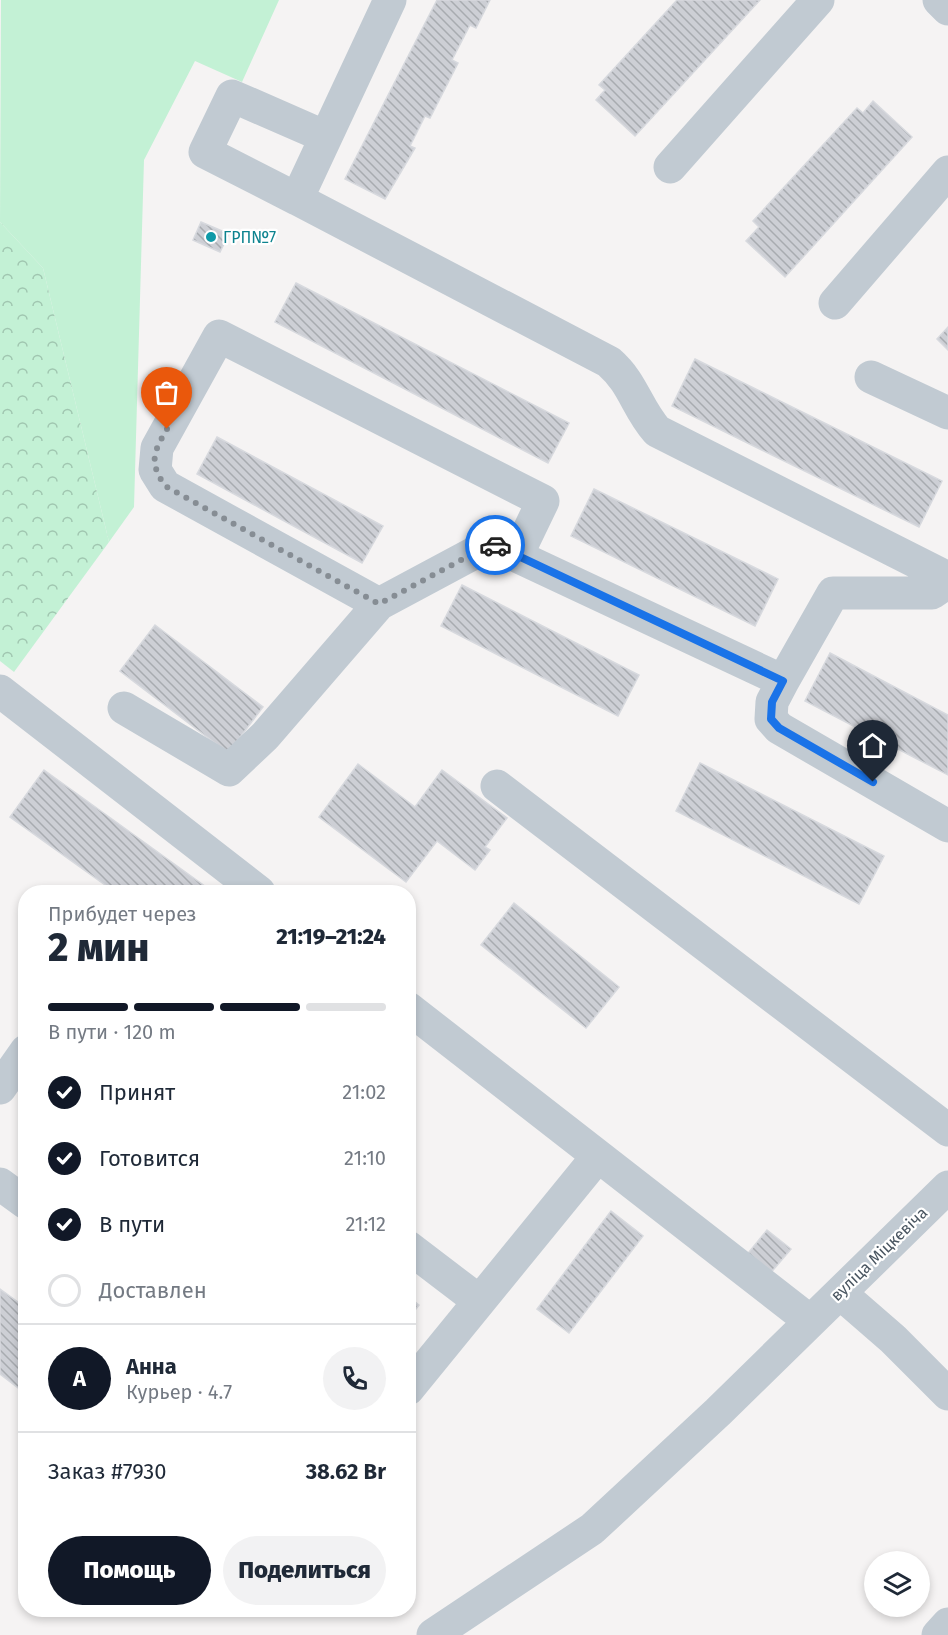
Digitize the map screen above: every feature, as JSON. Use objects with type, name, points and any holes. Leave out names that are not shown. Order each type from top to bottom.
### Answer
[{"type":"street","points":[[297,199],[390,0]]},
{"type":"street","points":[[670,168],[818,0]]},
{"type":"street","points":[[939,0],[948,9]]},
{"type":"street","points":[[326,137],[232,96],[205,152],[609,362],[625,376],[644,416],[657,431],[948,580],[932,593],[833,593],[772,702],[771,719],[779,728],[948,826]]},
{"type":"street","points":[[835,303],[948,172]]},
{"type":"street","points":[[379,604],[165,486],[154,470],[157,448],[219,336],[543,501],[517,555]]},
{"type":"street","points":[[871,377],[948,413]]},
{"type":"street","points":[[124,708],[229,770],[265,736],[379,604],[491,544],[783,681]]},
{"type":"street","points":[[0,691],[250,885]]},
{"type":"street","points":[[497,786],[948,1130]]},
{"type":"street","points":[[416,1014],[810,1321]]},
{"type":"street","points":[[0,1088],[18,1062]]},
{"type":"street","points":[[416,1379],[598,1156]]},
{"type":"street","points":[[0,1184],[18,1197]]},
{"type":"street","name":"вуліца Міцкевіча","points":[[433,1635],[592,1529],[718,1412],[948,1187]]},
{"type":"street","points":[[416,1253],[480,1301]]},
{"type":"street","points":[[840,1293],[893,1339],[948,1394]]},
{"type":"street","points":[[938,1635],[948,1624]]},
{"type":"green space","points":[[1,0],[279,0],[242,82],[195,61],[144,160],[134,507],[109,542],[43,268],[0,222]]},
{"type":"green space","points":[[0,222],[43,268],[109,542],[14,672],[0,661]]},
{"type":"building","points":[[437,0],[490,0],[476,28],[470,25],[452,60],[458,63],[430,118],[425,116],[410,146],[415,148],[385,199],[345,179]]},
{"type":"building","points":[[677,0],[760,0],[635,136],[596,100],[605,90],[599,85]]},
{"type":"building","points":[[873,101],[912,137],[785,277],[746,241],[759,227],[753,221],[857,108],[863,113]]},
{"type":"building","name":"ГРП№7","points":[[201,222],[229,234],[220,252],[193,240]]},
{"type":"building","points":[[296,283],[569,423],[548,463],[275,322]]},
{"type":"building","points":[[948,327],[948,350],[937,339]]},
{"type":"building","points":[[695,359],[942,481],[919,527],[672,406]]},
{"type":"building","points":[[217,437],[383,526],[362,563],[197,474]]},
{"type":"building","points":[[594,489],[778,579],[755,626],[571,536]]},
{"type":"building","points":[[462,585],[639,675],[618,716],[441,626]]},
{"type":"building","points":[[155,625],[263,707],[228,753],[120,671]]},
{"type":"building","points":[[830,653],[948,715],[948,775],[805,701]]},
{"type":"building","points":[[700,763],[884,856],[859,904],[676,811]]},
{"type":"building","points":[[358,764],[415,807],[442,770],[507,818],[485,847],[490,850],[475,870],[437,841],[406,882],[319,817]]},
{"type":"building","points":[[44,770],[203,885],[105,885],[10,817]]},
{"type":"building","points":[[514,903],[619,987],[586,1028],[481,945]]},
{"type":"building","points":[[611,1211],[643,1236],[569,1333],[537,1309]]},
{"type":"building","points":[[767,1230],[791,1249],[768,1276],[745,1257]]},
{"type":"building","points":[[0,1289],[18,1302],[18,1388],[0,1374]]},
{"type":"way so far","points":[[167,429],[157,448],[154,470],[165,486],[379,604],[491,544],[495,545]]},
{"type":"place","name":"ГРП№7","points":[[211,237]]},
{"type":"route","points":[[495,545],[783,681],[772,702],[771,719],[779,728],[873,782]]}]
